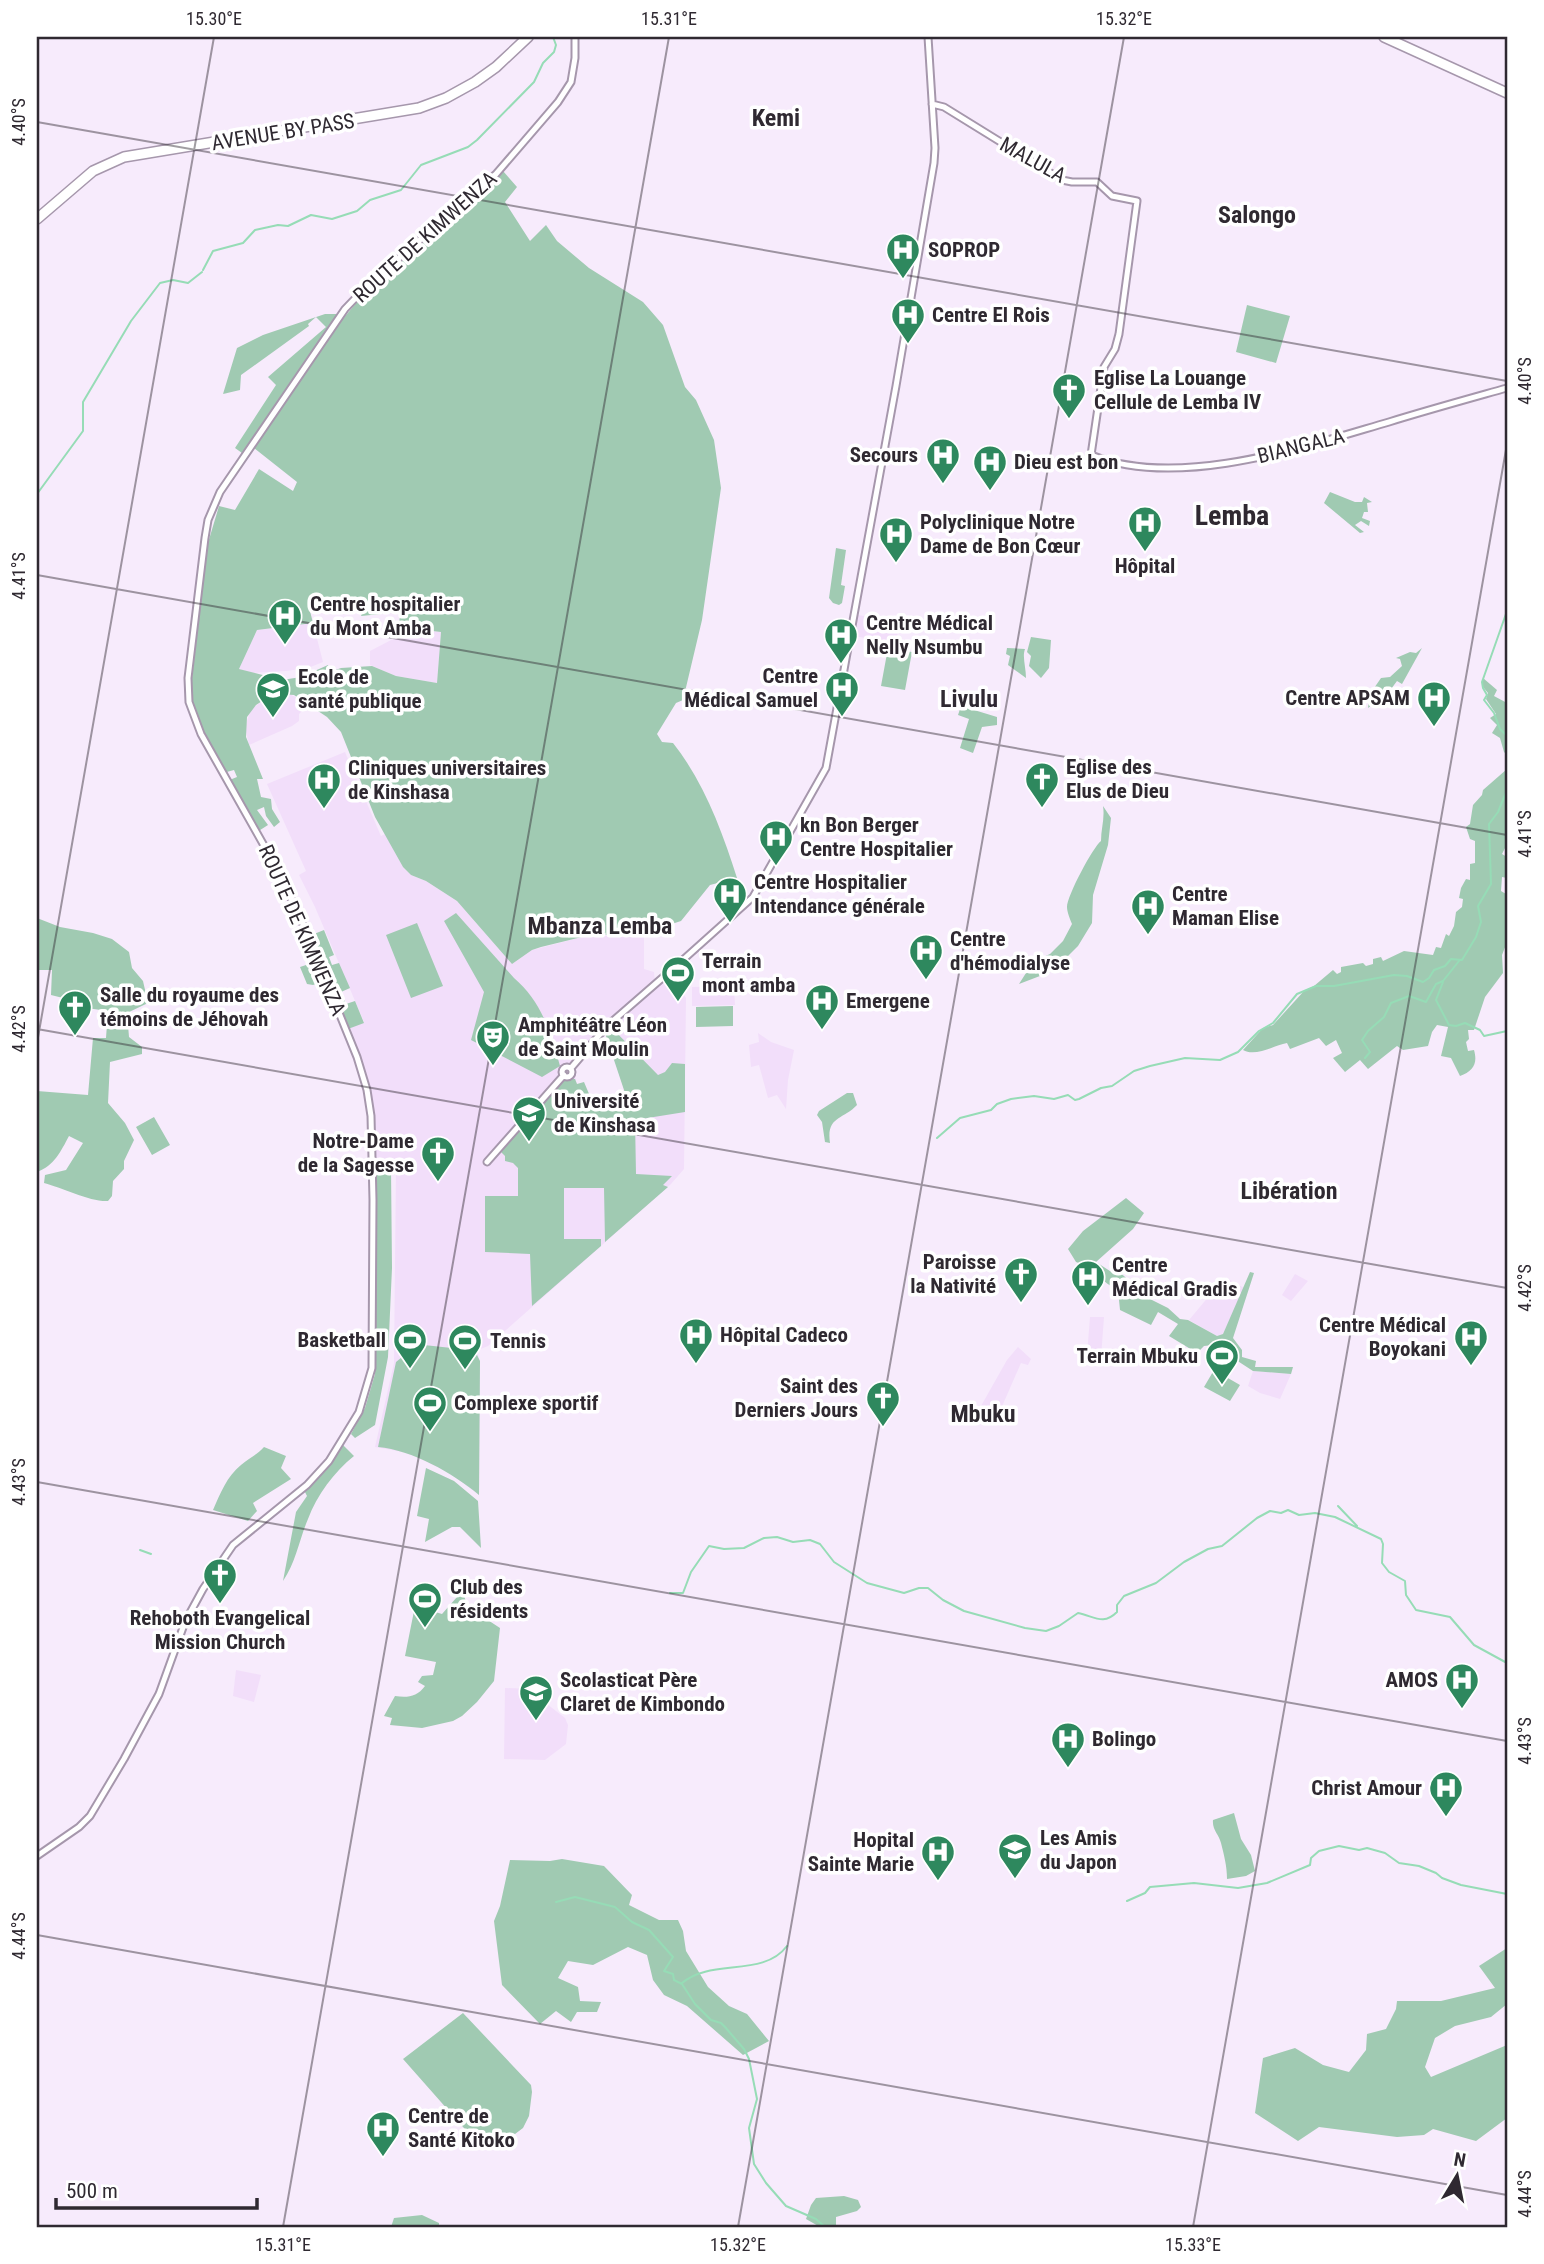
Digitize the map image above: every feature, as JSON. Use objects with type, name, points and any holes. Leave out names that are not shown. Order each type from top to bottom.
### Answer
[{"type":"highway","name":"AVENUE BY PASS","points":[[37,219],[93,171],[124,158],[374,117],[432,104],[470,85],[527,37]]},
{"type":"highway","points":[[1384,37],[1507,93]]},
{"type":"street","name":"ROUTE DE KIMWENZA","points":[[37,1856],[79,1827],[90,1816],[159,1694],[186,1622],[203,1589],[233,1545],[307,1485],[329,1461],[359,1412],[372,1367],[373,1200],[368,1090],[347,1031],[295,908],[275,865],[201,734],[190,707],[188,678],[208,520],[220,492],[345,309],[368,285],[496,174],[566,92],[575,66],[575,37]]},
{"type":"street","points":[[487,1162],[564,1076],[564,1068],[571,1068],[607,1026],[668,973],[667,968],[675,967],[753,897],[826,768],[928,205],[935,148],[928,37]]},
{"type":"street","name":"MALULA","points":[[932,104],[944,107],[1062,180],[1097,182],[1112,196],[1137,201],[1119,334],[1115,349],[1104,368],[1091,455]]},
{"type":"street","name":"BIANGALA","points":[[1091,455],[1156,469],[1280,454],[1507,388]]},
{"type":"shaded area","points":[[858,615],[900,622],[895,646],[884,644],[884,641],[853,636]]},
{"type":"shaded area","name":"Centre hospitalier du Mont Amba","points":[[313,623],[323,662],[308,668],[286,671],[251,673],[239,669],[257,630]]},
{"type":"shaded area","points":[[398,627],[441,632],[437,683],[396,676],[370,665],[370,651],[395,638]]},
{"type":"shaded area","name":"Ecole de santé publique","points":[[288,693],[313,707],[302,711],[299,721],[292,726],[249,745],[245,727],[251,709],[270,696]]},
{"type":"shaded area","name":"Université de Kinshasa","points":[[345,752],[381,836],[385,834],[403,867],[411,875],[426,881],[457,901],[512,964],[532,950],[586,936],[644,933],[644,969],[654,972],[655,982],[572,1064],[585,1118],[661,1079],[611,1027],[666,979],[674,981],[686,998],[684,1169],[671,1184],[488,1346],[478,1350],[479,1495],[451,1474],[409,1453],[375,1447],[394,1363],[396,1168],[374,1167],[371,1098],[362,1063],[348,1029],[364,1022],[299,875],[306,871],[267,784]]},
{"type":"shaded area","points":[[732,986],[735,1005],[692,1006],[692,987]]},
{"type":"shaded area","points":[[758,1033],[771,1042],[794,1050],[786,1109],[777,1095],[768,1098],[759,1065],[751,1067],[749,1045],[759,1042]]},
{"type":"shaded area","points":[[1295,1274],[1308,1281],[1291,1301],[1282,1295]]},
{"type":"shaded area","points":[[1225,1277],[1244,1288],[1223,1334],[1217,1336],[1189,1320]]},
{"type":"shaded area","points":[[1090,1317],[1104,1317],[1101,1357],[1087,1355]]},
{"type":"shaded area","points":[[1018,1347],[1031,1359],[1028,1365],[1021,1363],[1000,1411],[996,1414],[981,1406],[1007,1360]]},
{"type":"shaded area","points":[[1253,1371],[1291,1374],[1280,1399],[1248,1386]]},
{"type":"shaded area","points":[[236,1670],[261,1675],[254,1702],[233,1696]]},
{"type":"shaded area","name":"Scolasticat Père Claret de Kimbondo","points":[[505,1688],[534,1689],[565,1718],[568,1725],[566,1744],[545,1760],[504,1759]]},
{"type":"green space","points":[[503,171],[517,187],[505,202],[530,241],[546,225],[557,241],[589,268],[643,302],[663,325],[685,387],[696,400],[714,440],[721,488],[702,620],[683,700],[676,703],[657,734],[662,742],[673,743],[703,790],[737,878],[710,885],[681,921],[644,933],[586,936],[541,947],[512,964],[457,901],[426,881],[411,875],[403,867],[375,817],[341,732],[327,717],[294,695],[270,696],[256,705],[247,717],[246,737],[263,779],[257,779],[261,797],[271,799],[272,809],[280,822],[274,827],[266,816],[264,807],[257,810],[268,825],[257,832],[227,781],[237,777],[234,770],[223,773],[202,733],[190,694],[208,543],[219,506],[235,510],[259,469],[293,491],[297,482],[254,448],[357,302]],"holes":[[[354,600],[366,601],[361,616],[401,612],[398,627],[441,632],[437,683],[396,676],[372,666],[341,668],[330,672],[328,665],[301,677],[282,680],[239,669],[257,630],[313,623],[310,611]]]},
{"type":"green space","points":[[1247,305],[1290,316],[1276,363],[1236,352]]},
{"type":"green space","points":[[338,314],[242,453],[235,448],[276,385],[268,377],[326,327],[316,317]]},
{"type":"green space","points":[[316,317],[309,326],[241,375],[240,390],[223,394],[237,348],[263,335]]},
{"type":"green space","points":[[1330,492],[1355,502],[1362,502],[1364,497],[1372,502],[1367,503],[1368,512],[1364,512],[1362,518],[1370,521],[1369,526],[1361,521],[1355,525],[1364,532],[1360,533],[1324,503]]},
{"type":"green space","points":[[836,548],[846,550],[841,585],[845,586],[842,603],[839,605],[829,598]]},
{"type":"green space","points":[[1031,637],[1051,640],[1049,668],[1041,678],[1029,666],[1031,656],[1027,652]]},
{"type":"green space","points":[[888,648],[912,652],[905,690],[881,686]]},
{"type":"green space","points":[[1007,648],[1025,649],[1026,678],[1008,665],[1010,656],[1006,654]]},
{"type":"green space","points":[[1422,648],[1402,684],[1397,681],[1388,693],[1368,708],[1370,694],[1381,678],[1390,677],[1402,666],[1400,659],[1396,658],[1410,652],[1416,653]]},
{"type":"green space","points":[[1483,678],[1497,690],[1494,696],[1507,703],[1507,755],[1500,738],[1492,733],[1497,725],[1490,718],[1496,714],[1486,699],[1488,693],[1483,687]]},
{"type":"green space","points":[[961,706],[997,717],[997,725],[982,727],[973,753],[960,748],[969,719],[958,715]]},
{"type":"green space","points":[[1507,769],[1507,844],[1502,854],[1507,857],[1507,878],[1502,877],[1501,891],[1506,894],[1507,899],[1507,942],[1502,955],[1503,973],[1485,997],[1474,1030],[1468,1030],[1468,1051],[1474,1050],[1475,1055],[1475,1063],[1471,1069],[1460,1076],[1451,1058],[1441,1056],[1448,1027],[1437,1025],[1428,1046],[1403,1050],[1397,1046],[1368,1069],[1360,1060],[1345,1072],[1333,1058],[1342,1053],[1336,1040],[1326,1046],[1319,1038],[1290,1049],[1287,1043],[1259,1052],[1243,1050],[1263,1028],[1273,1025],[1304,991],[1333,970],[1337,974],[1341,972],[1341,967],[1363,963],[1366,966],[1373,964],[1373,959],[1381,957],[1383,961],[1404,951],[1433,955],[1436,947],[1441,948],[1446,934],[1449,936],[1454,926],[1456,912],[1462,907],[1463,899],[1459,898],[1466,879],[1470,880],[1470,864],[1475,863],[1475,841],[1470,839],[1466,827],[1470,824],[1473,805],[1483,790]]},
{"type":"green space","points":[[1103,806],[1111,818],[1108,845],[1093,895],[1092,923],[1078,946],[1053,971],[1019,984],[1033,962],[1050,954],[1063,941],[1072,924],[1067,909],[1068,901],[1087,862],[1101,841]]},
{"type":"green space","points":[[456,913],[538,1007],[549,1029],[560,1066],[542,1077],[471,1040],[484,992],[444,921]]},
{"type":"green space","points":[[37,918],[60,927],[112,939],[129,952],[132,968],[143,981],[148,1003],[127,1013],[129,1037],[142,1047],[142,1054],[110,1062],[108,1103],[125,1123],[134,1140],[124,1161],[124,1169],[113,1181],[112,1196],[108,1201],[85,1197],[44,1183],[45,1175],[66,1170],[83,1143],[69,1136],[52,1162],[37,1172],[37,1091],[88,1095],[93,1038],[106,1038],[108,1011],[72,1006],[71,1000],[51,995],[52,970],[37,970]]},
{"type":"green space","points":[[417,923],[443,986],[411,998],[386,935]]},
{"type":"green space","points":[[324,930],[334,955],[329,957],[332,965],[339,963],[350,988],[341,992],[346,1004],[355,1001],[364,1023],[348,1029],[309,936]]},
{"type":"green space","points":[[315,962],[322,982],[307,984],[300,967]]},
{"type":"green space","points":[[733,1006],[733,1026],[696,1027],[696,1007]]},
{"type":"green space","points":[[611,1027],[658,1075],[665,1072],[672,1063],[685,1064],[685,1112],[635,1120],[636,1174],[672,1176],[663,1185],[668,1187],[605,1242],[604,1188],[564,1188],[564,1239],[601,1239],[601,1246],[532,1306],[530,1254],[485,1252],[485,1196],[518,1196],[518,1168],[505,1161],[501,1152],[564,1079],[575,1079],[577,1084],[584,1082],[595,1108],[626,1096],[605,1033]]},
{"type":"green space","points":[[847,1093],[853,1093],[857,1105],[833,1123],[829,1134],[830,1143],[825,1142],[822,1122],[817,1115]]},
{"type":"green space","points":[[154,1117],[170,1145],[152,1155],[136,1127]]},
{"type":"green space","points":[[373,1168],[391,1169],[392,1268],[388,1357],[375,1425],[355,1438],[351,1434],[365,1408],[375,1374]]},
{"type":"green space","points":[[1126,1198],[1144,1213],[1133,1229],[1096,1262],[1113,1273],[1116,1269],[1150,1299],[1168,1308],[1180,1319],[1188,1320],[1217,1336],[1223,1334],[1250,1272],[1254,1273],[1233,1338],[1242,1350],[1242,1357],[1256,1361],[1255,1367],[1293,1367],[1291,1374],[1253,1371],[1213,1345],[1204,1346],[1197,1353],[1169,1336],[1178,1324],[1158,1312],[1151,1325],[1120,1310],[1118,1290],[1076,1262],[1068,1249],[1083,1231]]},
{"type":"green space","name":"Complexe sportif","points":[[424,1345],[470,1350],[476,1353],[480,1361],[479,1495],[432,1464],[378,1447],[396,1362],[413,1348]]},
{"type":"green space","name":"Terrain Mbuku","points":[[1214,1370],[1240,1385],[1230,1401],[1204,1387]]},
{"type":"green space","points":[[343,1445],[354,1456],[333,1477],[316,1501],[283,1581],[296,1512],[307,1496],[304,1490],[321,1475]]},
{"type":"green space","points":[[264,1447],[286,1456],[281,1468],[291,1479],[253,1503],[257,1511],[248,1521],[213,1510],[232,1474]]},
{"type":"green space","points":[[426,1468],[454,1481],[478,1501],[481,1548],[460,1527],[452,1527],[425,1542],[429,1519],[417,1516]]},
{"type":"green space","points":[[459,1582],[468,1607],[500,1628],[494,1681],[477,1702],[453,1721],[422,1728],[390,1725],[392,1718],[384,1716],[395,1696],[408,1697],[419,1692],[425,1686],[418,1682],[422,1676],[433,1675],[436,1662],[405,1656],[415,1606],[442,1614],[457,1597]]},
{"type":"green space","points":[[1234,1813],[1241,1839],[1251,1855],[1255,1871],[1246,1876],[1227,1879],[1223,1852],[1213,1820]]},
{"type":"green space","points":[[562,1859],[604,1866],[632,1895],[629,1905],[659,1920],[678,1920],[686,1951],[708,1987],[729,2006],[747,2014],[769,2041],[743,2055],[687,2006],[664,1995],[653,1980],[647,1955],[628,1947],[593,1965],[568,1961],[558,1978],[578,1987],[580,2001],[601,2002],[597,2012],[577,2012],[571,2022],[556,2011],[540,2024],[502,1985],[494,1921],[510,1860]]},
{"type":"green space","points":[[1507,1948],[1507,2004],[1491,2017],[1455,2026],[1435,2038],[1425,2067],[1431,2077],[1507,2045],[1507,2118],[1476,2141],[1433,2129],[1424,2135],[1397,2137],[1319,2127],[1298,2141],[1255,2113],[1263,2058],[1295,2048],[1323,2065],[1349,2072],[1366,2050],[1367,2034],[1386,2029],[1397,2001],[1441,2001],[1495,1988],[1479,1966]]},
{"type":"green space","points":[[463,2013],[531,2085],[529,2116],[523,2128],[511,2137],[488,2141],[471,2136],[403,2059]]},
{"type":"green space","points":[[844,2196],[858,2200],[861,2207],[857,2211],[836,2217],[836,2227],[820,2227],[806,2219],[816,2198]]},
{"type":"green space","points":[[422,2215],[439,2223],[439,2227],[391,2227],[394,2218]]},
{"type":"waterway","points":[[203,270],[213,251],[243,243],[255,230],[278,225],[288,226],[311,215],[332,219],[357,211],[370,200],[401,190],[421,165],[468,147],[534,82],[543,63],[554,52],[556,45],[553,37]]},
{"type":"waterway","points":[[37,494],[83,431],[83,402],[131,321],[160,283],[173,280],[188,283],[202,272]]},
{"type":"waterway","points":[[1507,611],[1482,682],[1487,695],[1484,700],[1494,713],[1500,729],[1507,736]]},
{"type":"waterway","points":[[937,1138],[960,1118],[991,1110],[997,1104],[1011,1099],[1034,1096],[1054,1099],[1068,1095],[1075,1100],[1112,1086],[1134,1071],[1150,1066],[1185,1058],[1220,1060],[1238,1052],[1259,1031],[1273,1023],[1297,994],[1316,986],[1334,986],[1394,975],[1423,982],[1434,970],[1445,966],[1451,959],[1462,960],[1476,937],[1481,922],[1478,906],[1491,884],[1489,824],[1498,812],[1507,790]]},
{"type":"waterway","points":[[1365,1058],[1370,1052],[1362,1040],[1384,1017],[1391,1003],[1409,996],[1426,1002],[1436,984],[1443,981],[1459,961]]},
{"type":"waterway","points":[[1443,982],[1436,1000],[1449,1025],[1465,1023],[1480,1030],[1484,1036],[1507,1031]]},
{"type":"waterway","points":[[1338,1506],[1357,1526]]},
{"type":"waterway","points":[[670,1593],[683,1593],[691,1572],[709,1546],[724,1549],[744,1548],[764,1538],[777,1537],[793,1542],[810,1540],[820,1544],[834,1562],[867,1583],[904,1593],[928,1588],[964,1611],[1046,1631],[1078,1613],[1098,1619],[1112,1616],[1117,1612],[1117,1605],[1124,1596],[1156,1583],[1184,1562],[1208,1549],[1222,1546],[1270,1511],[1281,1513],[1288,1510],[1299,1515],[1315,1513],[1335,1517],[1381,1539],[1382,1563],[1389,1572],[1405,1581],[1406,1595],[1416,1610],[1450,1617],[1474,1645],[1507,1663]]},
{"type":"waterway","points":[[140,1550],[151,1554]]},
{"type":"waterway","points":[[1127,1901],[1145,1893],[1150,1887],[1194,1883],[1238,1888],[1267,1883],[1310,1865],[1311,1858],[1319,1851],[1339,1846],[1359,1850],[1367,1848],[1385,1853],[1399,1863],[1419,1866],[1461,1885],[1507,1894]]},
{"type":"waterway","points":[[556,1902],[575,1897],[615,1907],[632,1922],[649,1930],[673,1957],[664,1971],[673,1974],[674,1980],[682,1984],[695,2004],[711,2020],[725,2027],[749,2059],[757,2099],[749,2128],[754,2164],[786,2206],[816,2219],[825,2227]]},
{"type":"waterway","points":[[682,1983],[707,1971],[765,1962],[777,1956],[787,1946]]},
{"type":"place","name":"SOPROP","points":[[903,280]]},
{"type":"place","name":"Centre El Rois","points":[[908,345]]},
{"type":"place","name":"Eglise La Louange Cellule de Lemba IV","points":[[1069,420]]},
{"type":"place","name":"Secours","points":[[943,485]]},
{"type":"place","name":"Dieu est bon","points":[[990,492]]},
{"type":"place","name":"Hôpital","points":[[1145,553]]},
{"type":"place","name":"Polyclinique Notre Dame de Bon Cœur","points":[[896,564]]},
{"type":"place","name":"Centre hospitalier du Mont Amba","points":[[285,646]]},
{"type":"place","name":"Centre Médical Nelly Nsumbu","points":[[841,665]]},
{"type":"place","name":"Centre Médical Samuel","points":[[842,718]]},
{"type":"place","name":"Ecole de santé publique","points":[[273,719]]},
{"type":"place","name":"Centre APSAM","points":[[1434,728]]},
{"type":"place","name":"Eglise des Elus de Dieu","points":[[1042,809]]},
{"type":"place","name":"Cliniques universitaires de Kinshasa","points":[[324,810]]},
{"type":"place","name":"kn Bon Berger Centre Hospitalier","points":[[776,867]]},
{"type":"place","name":"Centre Hospitalier Intendance générale","points":[[730,924]]},
{"type":"place","name":"Centre Maman Elise","points":[[1148,936]]},
{"type":"place","name":"Centre d'hémodialyse","points":[[926,981]]},
{"type":"place","name":"Terrain mont amba","points":[[678,1003]]},
{"type":"place","name":"Emergene","points":[[822,1031]]},
{"type":"place","name":"Salle du royaume des témoins de Jéhovah","points":[[75,1037]]},
{"type":"place","name":"Amphitéâtre Léon de Saint Moulin","points":[[493,1067]]},
{"type":"place","name":"Université de Kinshasa","points":[[529,1143]]},
{"type":"place","name":"Notre-Dame de la Sagesse","points":[[438,1183]]},
{"type":"place","name":"Paroisse la Nativité","points":[[1021,1304]]},
{"type":"place","name":"Centre Médical Gradis","points":[[1088,1307]]},
{"type":"place","name":"Hôpital Cadeco","points":[[696,1365]]},
{"type":"place","name":"Centre Médical Boyokani","points":[[1471,1367]]},
{"type":"place","name":"Basketball","points":[[410,1370]]},
{"type":"place","name":"Tennis","points":[[465,1371]]},
{"type":"place","name":"Terrain Mbuku","points":[[1222,1386]]},
{"type":"place","name":"Saint des Derniers Jours","points":[[883,1428]]},
{"type":"place","name":"Complexe sportif","points":[[430,1433]]},
{"type":"place","name":"Rehoboth Evangelical Mission Church","points":[[220,1605]]},
{"type":"place","name":"Club des résidents","points":[[425,1629]]},
{"type":"place","name":"AMOS","points":[[1462,1710]]},
{"type":"place","name":"Scolasticat Père Claret de Kimbondo","points":[[536,1722]]},
{"type":"place","name":"Bolingo","points":[[1068,1769]]},
{"type":"place","name":"Christ Amour","points":[[1446,1818]]},
{"type":"place","name":"Les Amis du Japon","points":[[1015,1880]]},
{"type":"place","name":"Hopital Sainte Marie","points":[[938,1882]]},
{"type":"place","name":"Centre de Santé Kitoko","points":[[383,2158]]},
{"type":"district","name":"Kemi","points":[[776,118]]},
{"type":"district","name":"Salongo","points":[[1257,215]]},
{"type":"district","name":"Lemba","points":[[1232,515]]},
{"type":"district","name":"Livulu","points":[[969,699]]},
{"type":"district","name":"Mbanza Lemba","points":[[600,926]]},
{"type":"district","name":"Libération","points":[[1289,1191]]},
{"type":"district","name":"Mbuku","points":[[983,1414]]}]
